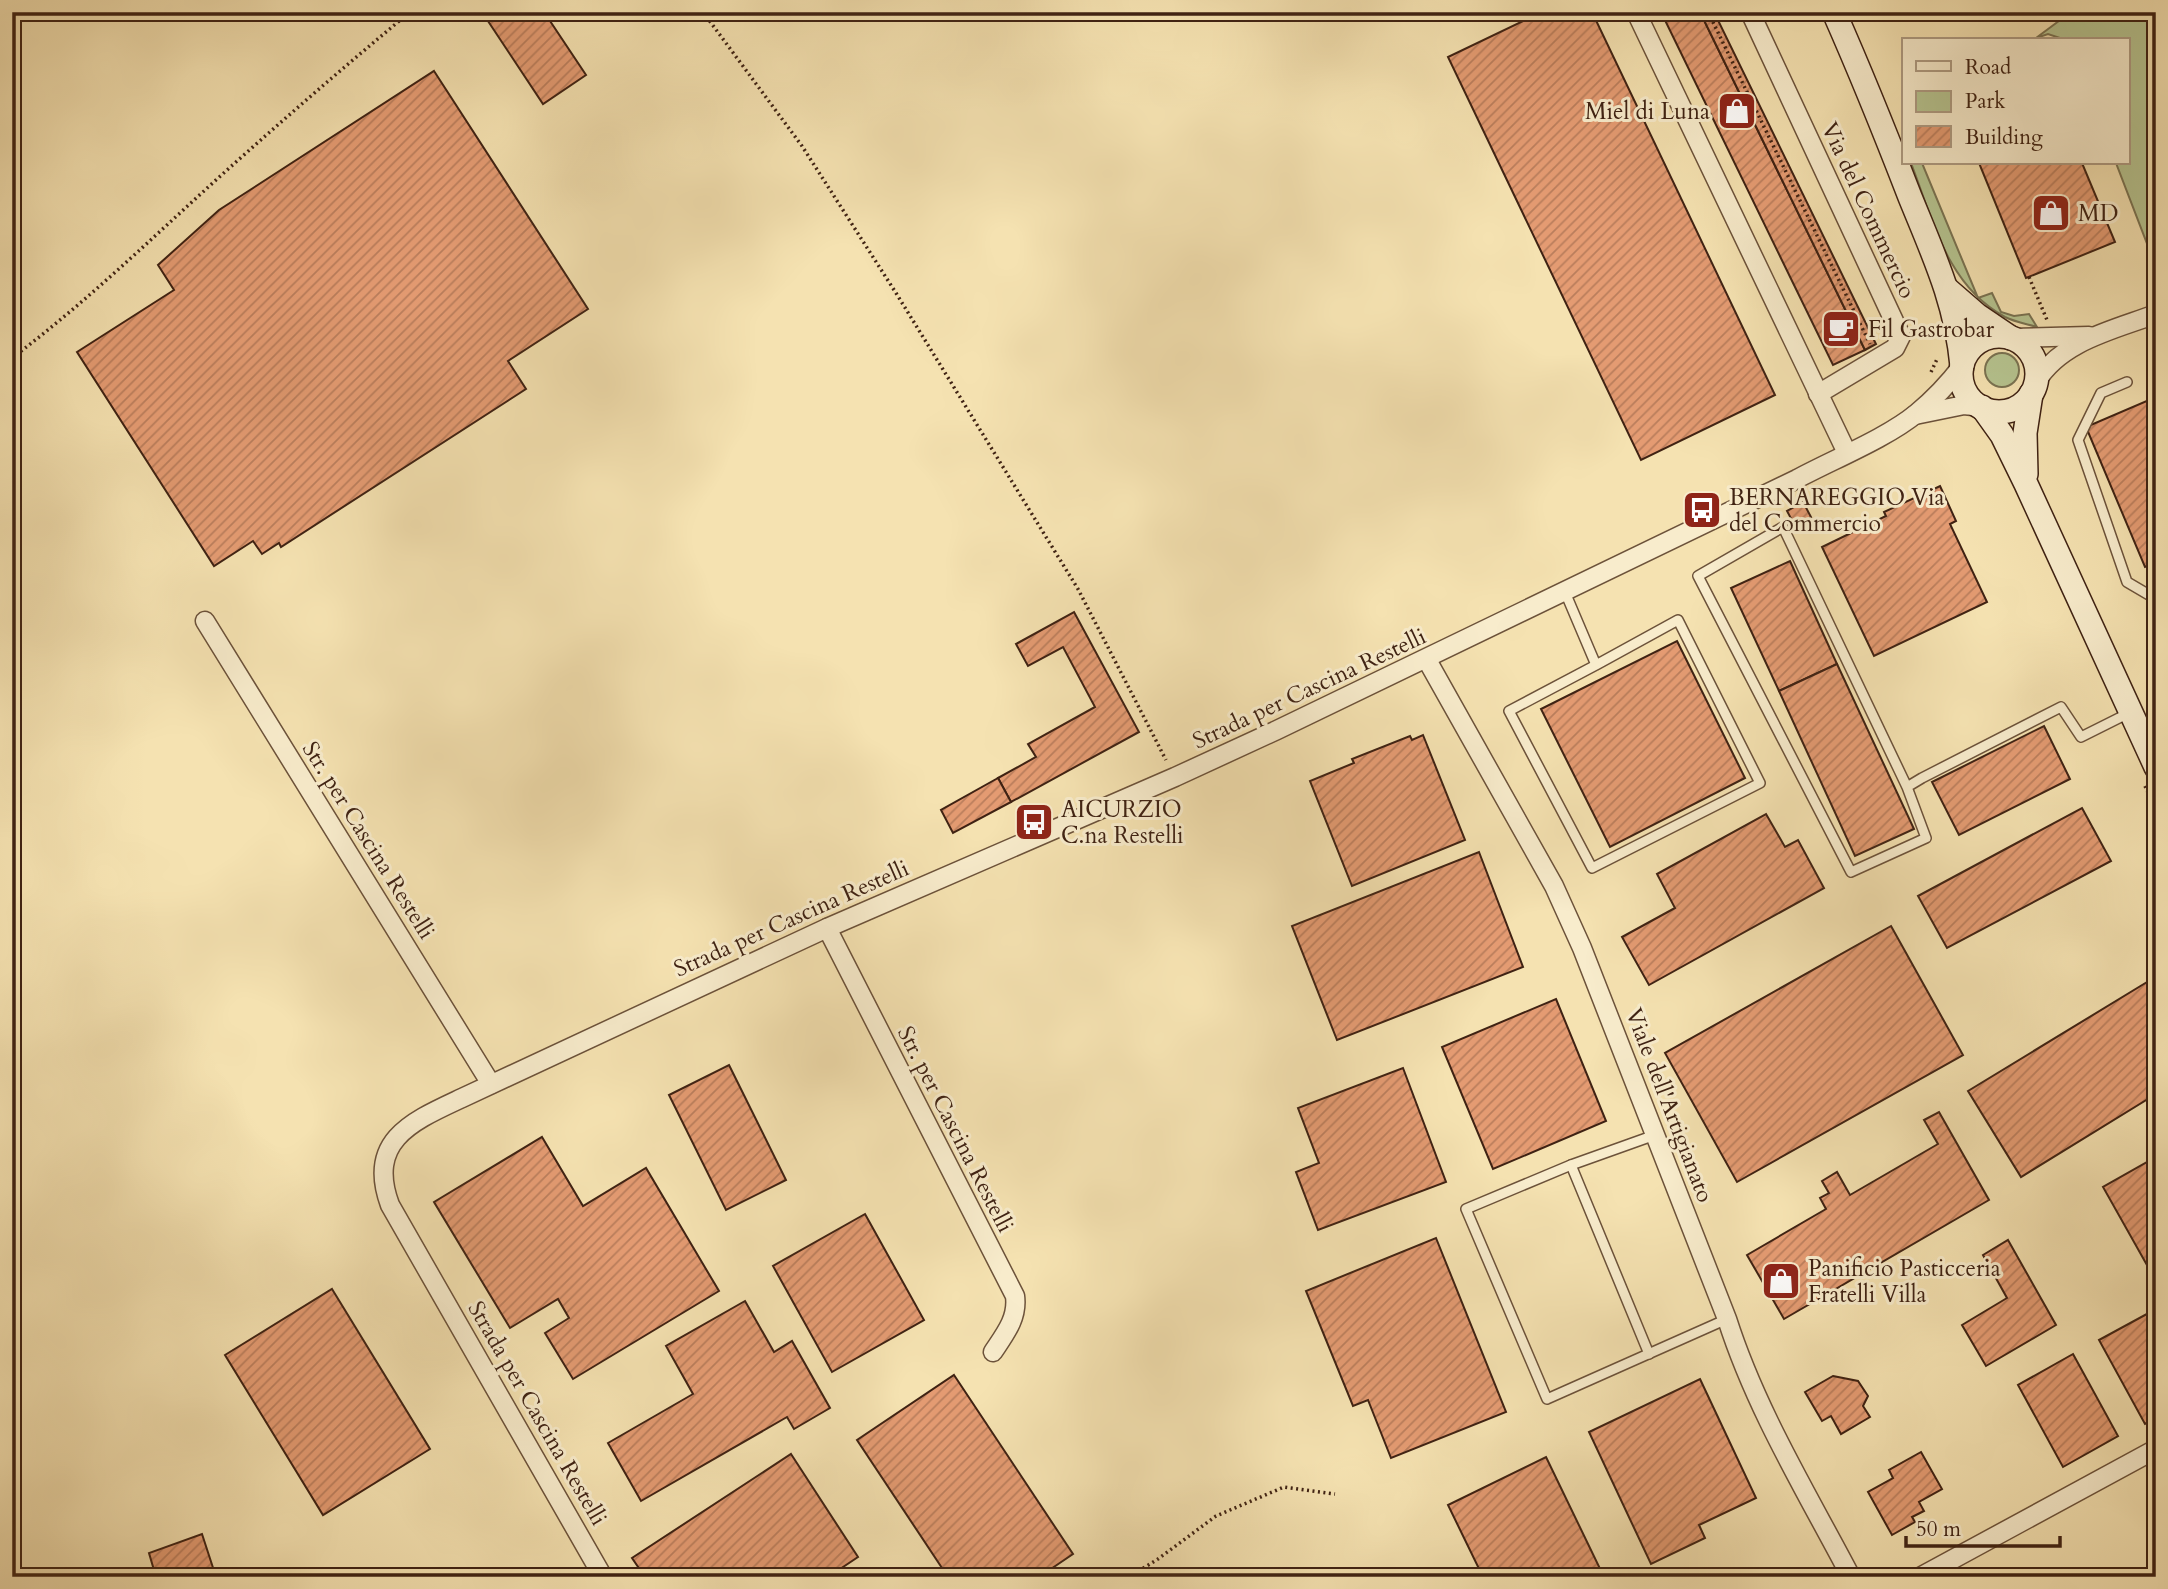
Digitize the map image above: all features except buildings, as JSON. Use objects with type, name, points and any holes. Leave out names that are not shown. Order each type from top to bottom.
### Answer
[{"type":"street","points":[[1636,12],[1847,453],[1915,415],[1947,385],[1962,366],[1967,353],[1977,343],[1990,337],[2096,336]]},
{"type":"street","name":"Via del Commercio","points":[[1750,12],[1900,336],[1895,348],[1818,394]]},
{"type":"street","points":[[1834,12],[1947,289],[1959,330],[1962,380],[1971,399],[1994,412],[2011,410],[2022,404],[2049,364],[2060,355],[2096,336],[2156,314]]},
{"type":"street","points":[[1947,289],[1977,316],[2020,342],[2032,354],[2036,366],[2025,433],[2026,484]]},
{"type":"street","points":[[1915,415],[1964,405],[1982,407],[2002,435],[2156,767]]},
{"type":"street","name":"Strada per Cascina Restelli","points":[[603,1577],[517,1423],[396,1217],[383,1184],[386,1156],[402,1130],[418,1119],[491,1084],[827,928],[1175,778],[1427,660],[1847,453]]},
{"type":"street","name":"Str. per Cascina Restelli","points":[[205,621],[491,1084]]},
{"type":"street","name":"Viale dell'Artigianato","points":[[1427,660],[1554,886],[1582,948],[1738,1352],[1759,1400],[1851,1577]]},
{"type":"street","name":"Str. per Cascina Restelli","points":[[827,928],[1015,1296],[1017,1308],[1011,1324],[993,1352]]},
{"type":"street","points":[[1920,1577],[2156,1449]]},
{"type":"lane","points":[[2127,382],[2101,393],[2078,440],[2127,582],[2156,599]]},
{"type":"lane","points":[[1783,527],[1907,788],[1926,838],[1851,872],[1698,576],[1783,527]]},
{"type":"lane","points":[[1565,592],[1596,664]]},
{"type":"lane","points":[[1678,620],[1760,783],[1592,868],[1509,711],[1596,664],[1678,620]]},
{"type":"lane","points":[[1907,788],[2061,706],[2081,737],[2131,712]]},
{"type":"lane","points":[[1655,1135],[1570,1166],[1466,1209],[1547,1399],[1727,1319]]},
{"type":"lane","points":[[1570,1166],[1648,1354]]},
{"type":"path","points":[[12,358],[132,259],[236,162],[410,12]]},
{"type":"path","points":[[703,12],[809,157],[896,293],[1078,589],[1175,778]]},
{"type":"path","points":[[1708,12],[1871,347]]},
{"type":"path","points":[[1129,1577],[1216,1516],[1284,1487],[1335,1493]]},
{"type":"green space","points":[[2071,12],[2156,12],[2156,267],[2116,164],[2130,164],[2130,38],[2060,38],[2048,34],[2036,38]]},
{"type":"green space","points":[[1911,164],[1922,164],[1977,296],[1956,270],[1935,229]]},
{"type":"green space","points":[[1992,293],[2001,312],[2014,316],[2029,314],[2037,327],[2005,317],[1979,298]]},
{"type":"green space","points":[[2002,353],[2014,358],[2019,370],[2014,382],[2002,387],[1990,382],[1985,370],[1990,358]]},
{"type":"place","name":"Miel di Luna","points":[[1737,111]]},
{"type":"place","name":"MD","points":[[2051,213]]},
{"type":"place","name":"Fil Gastrobar","points":[[1841,329]]},
{"type":"place","name":"BERNAREGGIO Via del Commercio","points":[[1702,510]]},
{"type":"place","name":"AICURZIO C.na Restelli","points":[[1034,822]]},
{"type":"place","name":"Panificio Pasticceria Fratelli Villa","points":[[1781,1281]]}]
